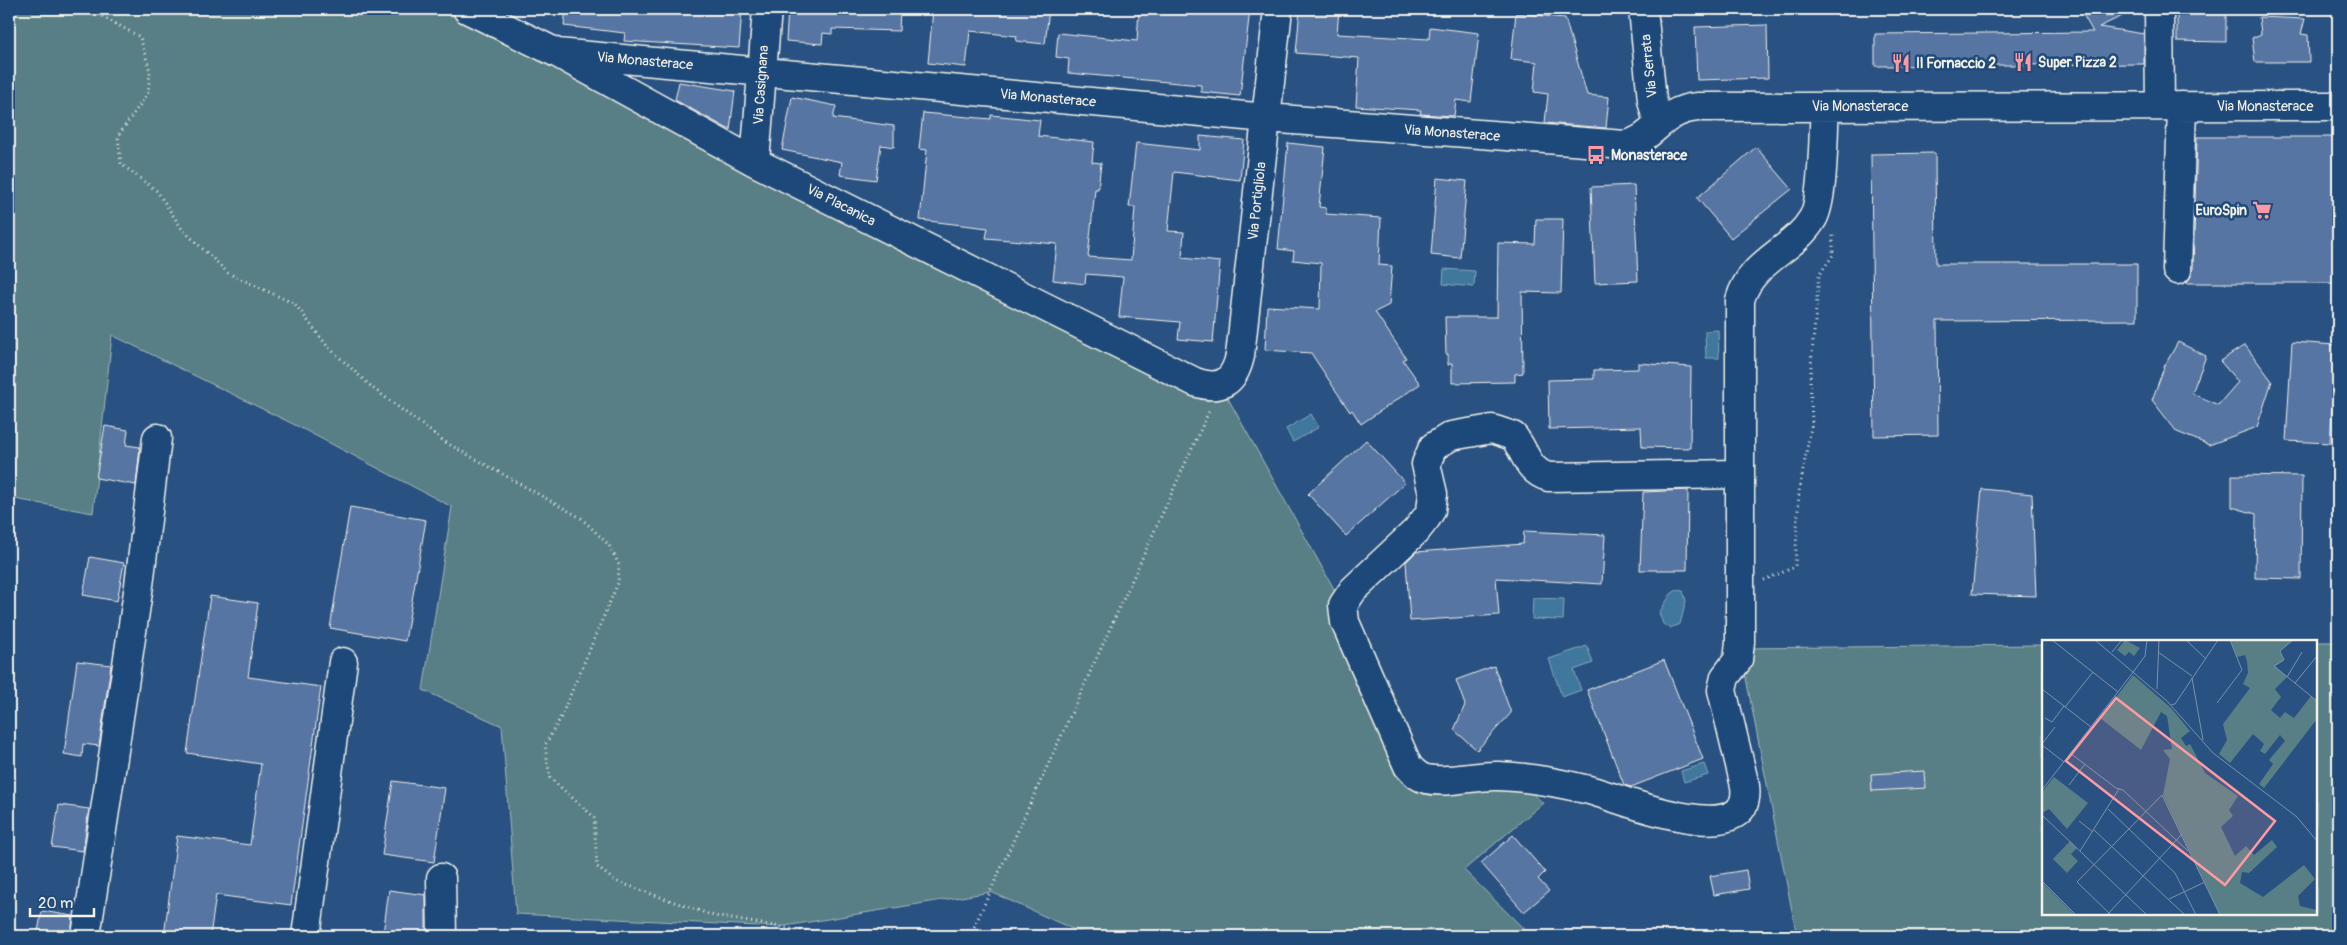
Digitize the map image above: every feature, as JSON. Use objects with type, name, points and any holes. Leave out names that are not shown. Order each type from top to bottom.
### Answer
[{"type":"street","name":"Via Placanica","points":[[467,9],[557,53],[755,162],[1195,382],[1209,386],[1220,384]]},
{"type":"street","name":"Via Casignana","points":[[755,162],[767,9]]},
{"type":"street","name":"Via Portigliola","points":[[1220,384],[1226,382],[1235,373],[1240,356],[1278,9]]},
{"type":"street","name":"Via Serrata","points":[[1642,9],[1652,100],[1658,124]]},
{"type":"street","points":[[2159,9],[2171,105],[2177,270]]},
{"type":"street","name":"Via Monasterace","points":[[557,53],[1267,118],[1625,145],[1638,141],[1677,111],[1691,108],[2171,105],[2338,106]]},
{"type":"street","points":[[1740,474],[1556,478],[1541,475],[1534,470],[1525,458],[1518,441],[1507,432],[1492,429],[1450,436],[1433,447],[1428,455],[1427,471],[1433,494],[1431,510],[1416,531],[1353,590],[1343,605],[1343,614],[1405,762],[1413,772],[1420,777],[1444,780],[1498,776],[1545,782],[1589,790],[1669,815],[1724,819],[1739,813],[1746,800],[1745,786],[1722,690],[1725,676],[1738,660],[1741,590],[1740,300],[1746,284],[1757,270],[1805,230],[1814,216],[1819,198],[1825,107]]},
{"type":"street","points":[[86,936],[139,585],[157,438]]},
{"type":"street","points":[[306,936],[343,662]]},
{"type":"street","points":[[441,878],[442,936]]},
{"type":"path","points":[[89,9],[140,36],[150,71],[148,94],[118,136],[121,164],[157,191],[182,229],[228,273],[295,304],[328,346],[374,389],[445,442],[582,518],[609,545],[619,565],[618,583],[560,719],[544,745],[550,778],[594,817],[597,867],[615,881],[714,916],[798,930],[900,933],[908,936]]},
{"type":"path","points":[[1741,590],[1795,567],[1799,491],[1812,422],[1810,378],[1819,275],[1833,255],[1832,227]]},
{"type":"path","points":[[970,936],[1220,384]]},
{"type":"green space","points":[[9,9],[467,9],[1220,384],[1343,605],[1408,766],[1512,775],[1543,803],[1464,870],[1531,936],[1088,936],[991,892],[779,927],[516,914],[502,726],[423,690],[452,507],[295,425],[112,335],[93,513],[9,498]]},
{"type":"green space","points":[[2317,642],[2338,642],[2338,936],[1797,936],[1740,648],[2042,645],[2042,915],[2317,915]]},
{"type":"water","points":[[1444,269],[1475,271],[1474,287],[1443,284]]},
{"type":"water","points":[[1718,330],[1719,358],[1706,358],[1705,331]]},
{"type":"water","points":[[1311,414],[1319,427],[1293,442],[1286,429]]},
{"type":"water","points":[[1677,590],[1683,591],[1686,601],[1680,624],[1670,628],[1663,624],[1659,613],[1671,594]]},
{"type":"water","points":[[1533,598],[1564,599],[1563,620],[1532,619]]},
{"type":"water","points":[[1587,646],[1593,663],[1574,670],[1581,690],[1562,697],[1549,659]]},
{"type":"water","points":[[1704,764],[1708,775],[1684,782],[1681,771]]},
{"type":"building","points":[[566,9],[742,9],[739,48],[624,41],[625,33],[564,26]]},
{"type":"building","points":[[788,9],[900,9],[899,31],[832,29],[832,34],[823,33],[822,44],[786,41]]},
{"type":"building","points":[[933,9],[1049,9],[1045,44],[1016,41],[1017,36],[970,31],[966,67],[928,63]]},
{"type":"building","points":[[1139,9],[1250,9],[1240,96],[1201,92],[1201,85],[1068,73],[1069,59],[1056,57],[1058,33],[1137,41]]},
{"type":"building","points":[[1300,9],[1339,9],[1337,34],[1429,39],[1430,27],[1479,33],[1471,102],[1456,100],[1454,116],[1420,114],[1421,110],[1356,106],[1359,58],[1296,53]]},
{"type":"building","points":[[2080,9],[2137,9],[2099,27],[2144,34],[2144,64],[1875,66],[1875,34],[2093,32]]},
{"type":"building","points":[[2177,9],[2226,9],[2226,42],[2177,41]]},
{"type":"building","points":[[1516,13],[1565,18],[1587,95],[1609,97],[1606,128],[1545,123],[1548,94],[1534,92],[1537,62],[1511,59]]},
{"type":"building","points":[[2259,17],[2305,19],[2301,34],[2308,35],[2309,62],[2255,62],[2252,38],[2261,34]]},
{"type":"building","points":[[1767,25],[1768,78],[1697,80],[1695,27]]},
{"type":"building","points":[[679,82],[735,91],[730,130],[675,100]]},
{"type":"building","points":[[792,97],[836,106],[833,118],[894,126],[894,147],[881,145],[876,180],[840,175],[842,162],[782,150]]},
{"type":"building","points":[[923,113],[991,119],[991,115],[1040,120],[1038,136],[1094,142],[1092,162],[1101,163],[1098,189],[1095,189],[1088,257],[1131,260],[1135,207],[1129,207],[1136,143],[1200,150],[1200,136],[1244,140],[1240,180],[1174,172],[1168,231],[1184,232],[1182,258],[1220,262],[1213,342],[1178,339],[1180,322],[1119,317],[1123,277],[1086,274],[1085,284],[1053,280],[1057,244],[986,238],[988,228],[920,220],[927,150],[919,149]]},
{"type":"building","name":"EuroSpin","points":[[2197,137],[2338,137],[2337,283],[2186,283],[2193,270]]},
{"type":"building","points":[[1288,143],[1325,147],[1319,207],[1326,208],[1326,214],[1381,218],[1379,265],[1392,266],[1389,305],[1375,312],[1406,358],[1403,360],[1420,384],[1361,424],[1352,410],[1350,412],[1311,353],[1265,350],[1267,306],[1320,309],[1321,263],[1293,260],[1294,251],[1278,249]]},
{"type":"building","points":[[1756,147],[1792,189],[1731,238],[1697,198]]},
{"type":"building","points":[[1935,153],[1936,264],[2137,264],[2137,320],[1937,321],[1938,435],[1874,436],[1871,154]]},
{"type":"building","points":[[1437,178],[1467,181],[1460,258],[1431,255]]},
{"type":"building","points":[[1634,185],[1638,281],[1595,283],[1591,187]]},
{"type":"building","points":[[1536,219],[1563,219],[1561,293],[1522,292],[1523,373],[1515,374],[1515,382],[1452,383],[1452,363],[1448,365],[1448,354],[1446,354],[1445,317],[1497,317],[1498,243],[1535,244]]},
{"type":"building","points":[[2178,342],[2206,356],[2192,393],[2218,405],[2238,382],[2220,361],[2245,345],[2272,381],[2257,427],[2209,445],[2177,432],[2152,400],[2165,365]]},
{"type":"building","points":[[2292,342],[2336,345],[2330,443],[2286,441]]},
{"type":"building","points":[[1638,363],[1691,367],[1690,448],[1642,447],[1641,427],[1549,429],[1548,380],[1594,379],[1594,370],[1638,369]]},
{"type":"building","points":[[105,426],[128,430],[126,445],[140,447],[136,485],[96,478]]},
{"type":"building","points":[[1366,440],[1405,483],[1346,536],[1308,494]]},
{"type":"building","points":[[2232,475],[2302,476],[2301,579],[2255,578],[2256,514],[2232,507]]},
{"type":"building","points":[[1982,489],[2032,494],[2036,596],[1972,594]]},
{"type":"building","points":[[1688,490],[1687,570],[1640,570],[1643,492]]},
{"type":"building","points":[[350,507],[426,520],[405,641],[330,628]]},
{"type":"building","points":[[1524,531],[1605,535],[1602,584],[1496,578],[1499,615],[1410,621],[1406,562],[1416,552],[1523,544]]},
{"type":"building","points":[[90,557],[124,563],[117,601],[83,595]]},
{"type":"building","points":[[210,596],[258,603],[248,677],[321,687],[291,905],[216,895],[210,936],[164,936],[177,836],[250,845],[261,764],[187,753]]},
{"type":"building","points":[[1664,660],[1703,759],[1631,787],[1624,785],[1587,690]]},
{"type":"building","points":[[77,661],[111,665],[99,746],[83,744],[82,757],[64,754]]},
{"type":"building","points":[[1494,666],[1511,713],[1477,750],[1454,730],[1465,705],[1456,680]]},
{"type":"building","points":[[1925,771],[1926,788],[1872,791],[1871,774]]},
{"type":"building","points":[[393,781],[445,788],[434,862],[382,855]]},
{"type":"building","points":[[59,805],[89,809],[83,851],[52,847]]},
{"type":"building","points":[[1513,835],[1545,872],[1538,879],[1549,891],[1524,912],[1481,863]]},
{"type":"building","points":[[1746,870],[1749,889],[1714,895],[1710,876]]},
{"type":"building","points":[[389,890],[426,895],[426,936],[383,934]]},
{"type":"building","points":[[42,911],[73,916],[71,936],[37,936]]},
{"type":"place","name":"Super Pizza 2","points":[[2023,62]]},
{"type":"place","name":"Il Fornaccio 2","points":[[1901,63]]},
{"type":"place","name":"Monasterace","points":[[1596,155]]},
{"type":"place","name":"EuroSpin","points":[[2262,210]]}]
